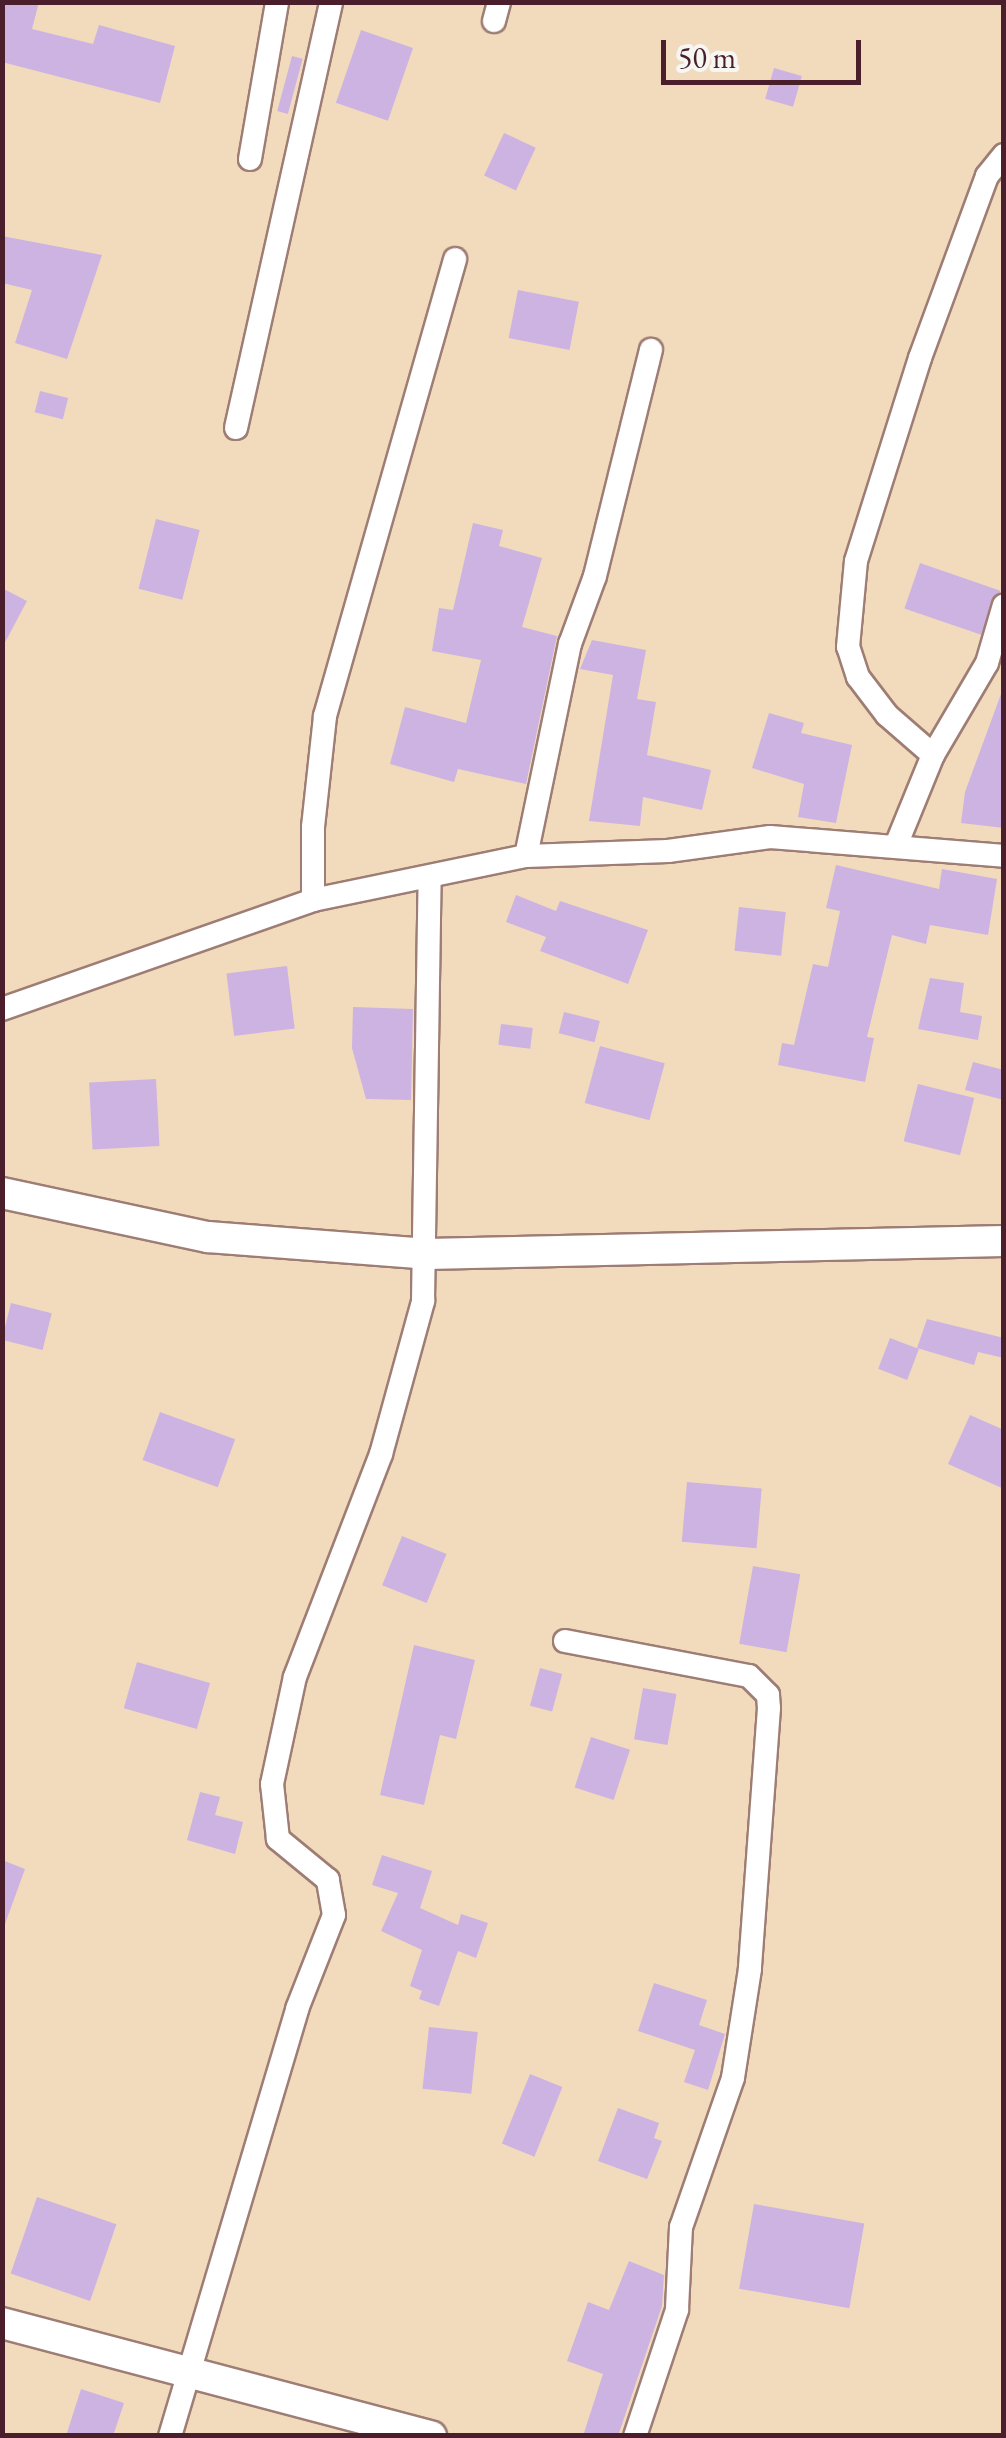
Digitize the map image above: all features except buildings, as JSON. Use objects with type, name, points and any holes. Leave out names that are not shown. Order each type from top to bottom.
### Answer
[{"type":"street","points":[[250,159],[277,2]]},
{"type":"street","points":[[236,428],[331,2]]},
{"type":"street","points":[[933,756],[887,715],[858,677],[848,647],[856,560],[920,358],[986,176],[1004,155]]},
{"type":"street","points":[[313,900],[313,827],[326,716],[455,259]]},
{"type":"street","points":[[526,856],[570,644],[596,576],[651,350]]},
{"type":"street","points":[[896,843],[933,756],[986,663],[1004,605]]},
{"type":"street","points":[[2,1010],[313,900],[526,856],[668,850],[770,837],[896,843],[1004,856]]},
{"type":"street","points":[[170,2436],[185,2374],[221,2278],[297,2010],[334,1915],[328,1880],[278,1839],[272,1784],[295,1677],[412,1359],[427,1254],[430,877]]},
{"type":"street","points":[[2,1193],[208,1237],[427,1254],[1004,1241]]},
{"type":"street","points":[[565,1641],[749,1676],[768,1695],[750,1969],[732,2078],[681,2227],[677,2310],[634,2436]]},
{"type":"street","points":[[2,2323],[431,2436]]}]
